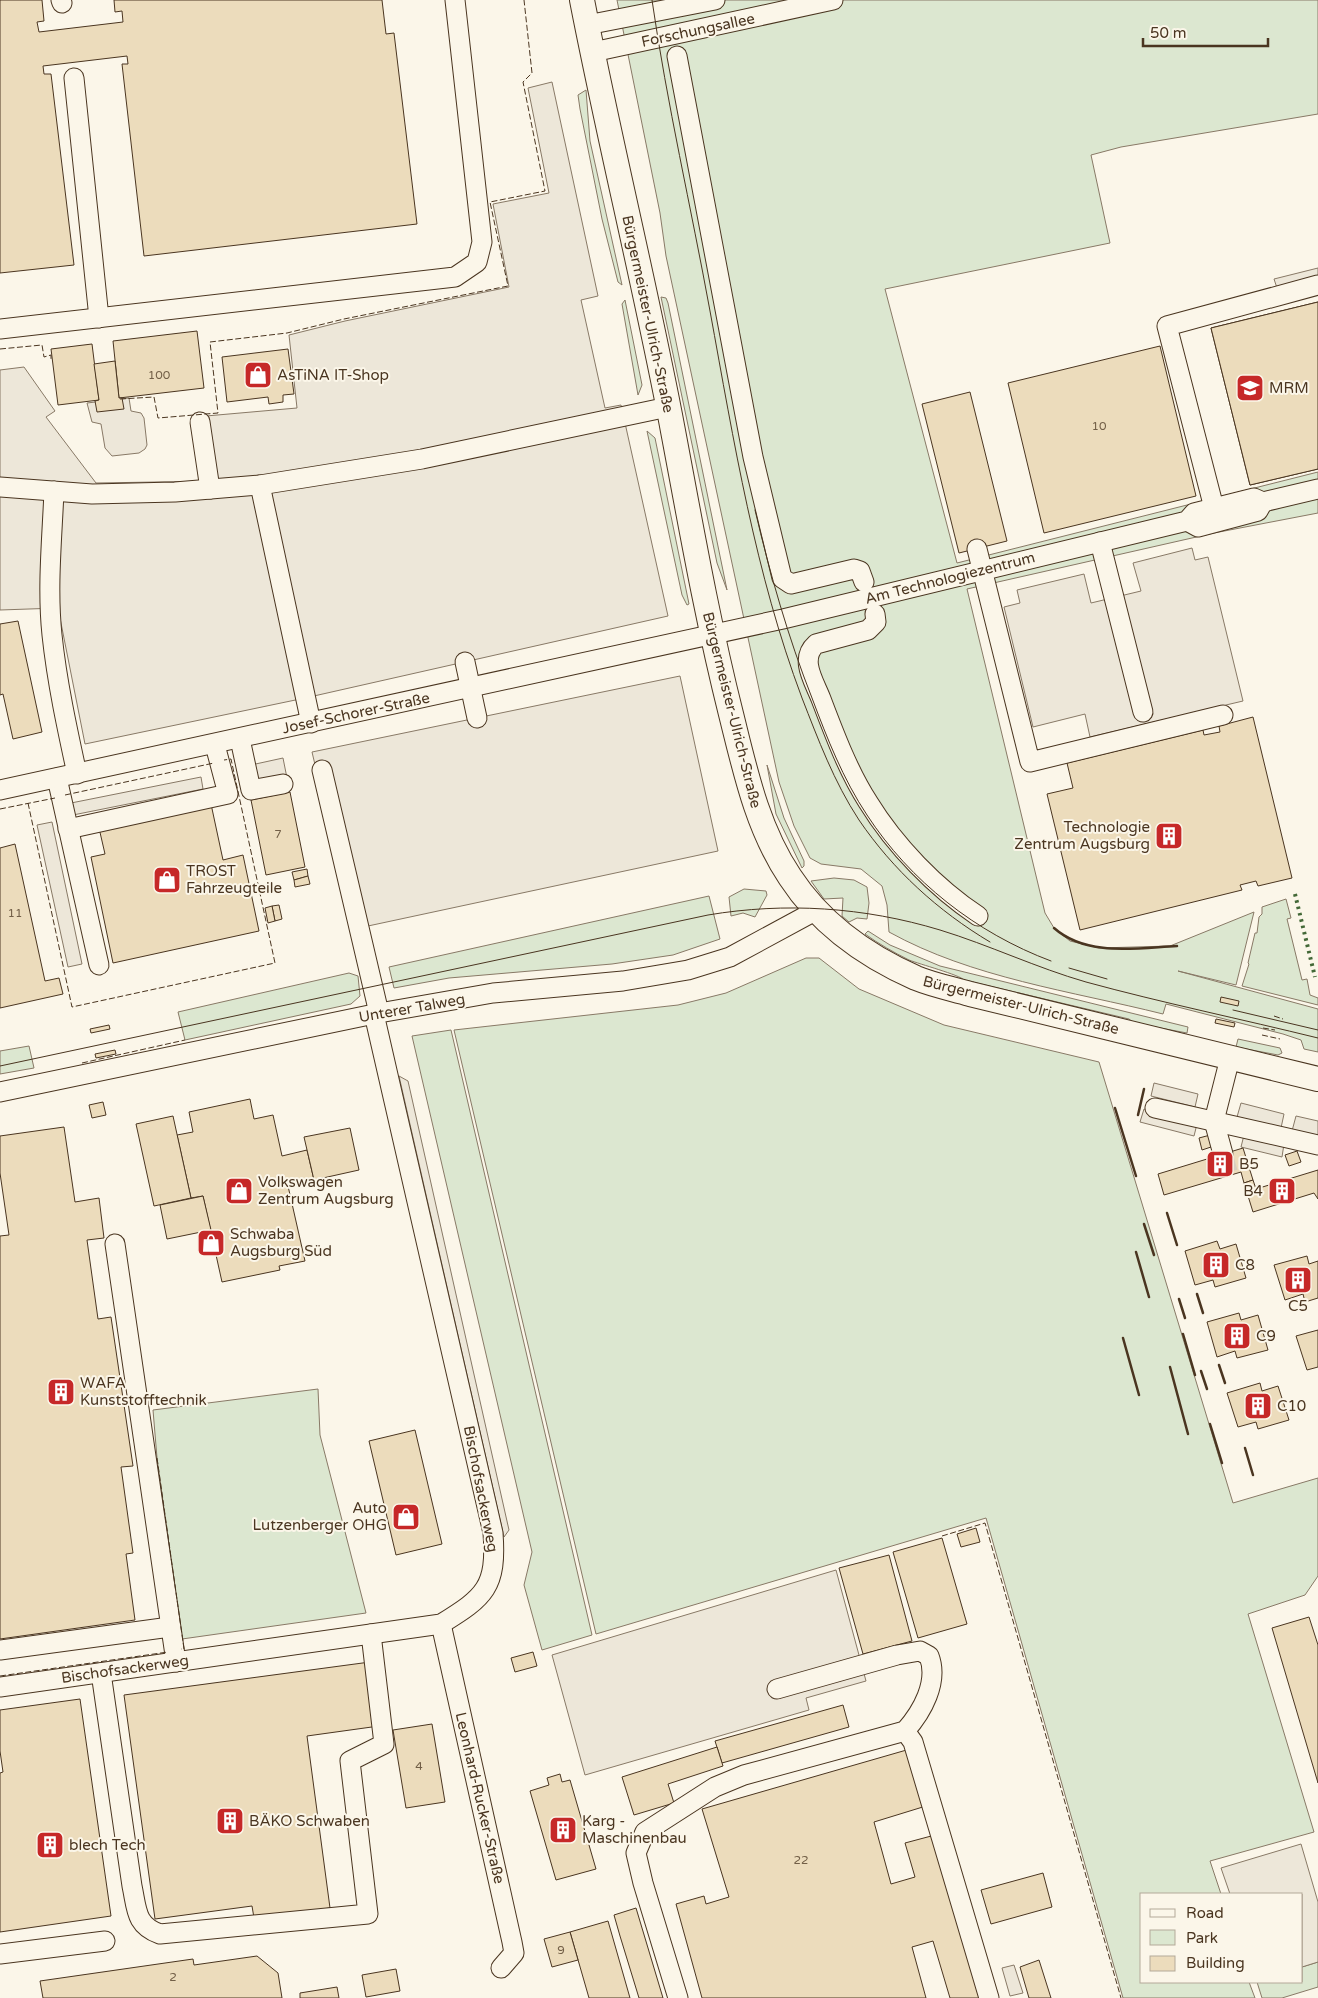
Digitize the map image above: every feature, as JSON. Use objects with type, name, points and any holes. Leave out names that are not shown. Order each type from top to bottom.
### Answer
[{"type":"main road","name":"Bürgermeister-Ulrich-Straße","points":[[582,0],[668,407],[712,635],[745,772],[757,811],[789,876],[816,911],[845,937],[917,978],[970,994],[1318,1079]]},
{"type":"street","points":[[0,329],[455,278],[477,262],[482,242],[454,0]]},
{"type":"street","name":"Forschungsallee","points":[[587,25],[715,0]]},
{"type":"street","name":"Forschungsallee","points":[[593,52],[833,0]]},
{"type":"street","points":[[677,56],[753,457],[782,578],[791,584],[854,569],[860,571],[864,582]]},
{"type":"street","points":[[74,78],[99,318]]},
{"type":"street","points":[[1214,508],[1167,326],[1318,286]]},
{"type":"street","points":[[0,487],[112,493],[260,485],[422,460],[668,407]]},
{"type":"street","points":[[200,422],[210,489]]},
{"type":"street","points":[[260,485],[311,723]]},
{"type":"street","name":"Am Technologiezentrum","points":[[712,635],[1188,521],[1194,513],[1254,498],[1263,502],[1318,489]]},
{"type":"street","points":[[54,491],[50,586],[51,634],[58,683],[77,774]]},
{"type":"street","name":"Am Technologiezentrum","points":[[1188,521],[1198,527],[1218,522],[1258,511],[1263,502]]},
{"type":"street","points":[[1100,542],[1143,712]]},
{"type":"street","points":[[976,549],[1030,762],[1223,715]]},
{"type":"street","points":[[874,614],[876,622],[868,630],[816,644],[810,649],[807,664],[836,738],[868,802],[904,850],[957,902],[978,916]]},
{"type":"street","name":"Josef-Schorer-Straße","points":[[0,790],[215,745],[712,635]]},
{"type":"street","points":[[465,662],[477,718]]},
{"type":"street","points":[[240,739],[251,790],[283,784]]},
{"type":"street","points":[[68,829],[228,794],[215,745]]},
{"type":"street","name":"Bischofsackerweg","points":[[0,1687],[441,1624],[474,1604],[492,1576],[495,1557],[493,1533],[322,770]]},
{"type":"street","points":[[56,778],[100,966]]},
{"type":"street","name":"Unterer Talweg","points":[[0,1092],[377,1013],[493,993],[623,981],[688,970],[730,957],[816,911]]},
{"type":"street","points":[[1223,1154],[1214,1122],[1230,1058]]},
{"type":"street","points":[[1155,1108],[1318,1146]]},
{"type":"street","points":[[115,1244],[176,1662]]},
{"type":"street","name":"Leonhard-Rucker-Straße","points":[[441,1624],[514,1953],[501,1968]]},
{"type":"street","points":[[0,1650],[170,1628]]},
{"type":"street","points":[[101,1673],[132,1886],[139,1918],[147,1929],[160,1934],[368,1914],[350,1761],[384,1744],[371,1634]]},
{"type":"street","points":[[678,1998],[636,1852],[645,1832],[715,1787],[744,1775],[905,1731],[920,1714],[933,1667],[929,1656],[920,1651],[897,1655],[777,1689]]},
{"type":"street","points":[[905,1731],[913,1742],[989,1998]]},
{"type":"street","points":[[0,1954],[105,1941]]},
{"type":"green space","points":[[617,0],[1318,0],[1318,114],[1121,147],[1091,155],[1110,243],[885,289],[957,563],[1318,472],[1318,513],[1214,533],[967,589],[1045,913],[1054,928],[1070,941],[1099,948],[1170,946],[1254,912],[1236,985],[1178,971],[1318,1009],[1318,1052],[1304,1049],[1301,1040],[1283,1034],[1166,1004],[1163,1014],[1023,982],[954,961],[921,948],[889,932],[887,905],[882,886],[861,869],[821,864],[810,858],[794,826],[779,782],[666,256],[660,213]]},
{"type":"green space","points":[[586,90],[590,141],[622,285],[618,282],[602,219],[580,109],[578,95]]},
{"type":"green space","points":[[661,297],[666,298],[668,303],[727,590],[717,563]]},
{"type":"green space","points":[[625,300],[642,385],[638,395],[622,304]]},
{"type":"green space","points":[[647,431],[655,438],[689,604],[687,605],[682,595]]},
{"type":"green space","points":[[767,765],[784,818],[804,861],[802,868],[776,814]]},
{"type":"green space","points":[[834,878],[854,880],[867,887],[869,903],[867,919],[857,918],[849,922],[842,916],[843,898],[824,899],[811,881]]},
{"type":"green space","points":[[744,889],[766,891],[767,895],[755,917],[743,913],[731,916],[729,897]]},
{"type":"green space","points":[[709,896],[720,939],[673,955],[612,964],[449,978],[394,988],[389,967]]},
{"type":"green space","points":[[1286,899],[1291,918],[1287,919],[1302,980],[1307,979],[1310,995],[1318,998],[1318,1005],[1242,986],[1249,964],[1255,933],[1257,933],[1259,917],[1262,914],[1262,907]]},
{"type":"green space","points":[[868,931],[890,945],[940,966],[1188,1027],[1187,1033],[1134,1023],[1129,1019],[964,980],[955,975],[903,957],[865,934]]},
{"type":"green space","points":[[806,958],[819,958],[859,989],[944,1025],[1099,1062],[1233,1503],[1318,1478],[1318,1576],[1305,1595],[1248,1614],[1314,1832],[1210,1861],[1221,1893],[1140,1893],[1140,1983],[1249,1983],[1255,1998],[1123,1998],[986,1518],[596,1634],[454,1030],[678,1005],[726,993]]},
{"type":"green space","points":[[349,973],[358,976],[360,996],[351,1004],[185,1040],[178,1012]]},
{"type":"green space","points":[[451,1030],[592,1635],[542,1650],[524,1585],[532,1552],[412,1036]]},
{"type":"green space","points":[[1238,1039],[1280,1048],[1282,1053],[1278,1055],[1236,1047]]},
{"type":"green space","points":[[29,1046],[34,1068],[0,1074],[0,1051]]},
{"type":"green space","points":[[318,1389],[320,1435],[366,1613],[182,1639],[157,1458],[153,1410]]},
{"type":"green space","points":[[1318,1962],[1318,1987],[1282,1998],[1262,1998],[1257,1983],[1303,1983],[1303,1967]]},
{"type":"shaded area","points":[[552,82],[598,296],[581,300],[605,408],[621,405],[668,616],[305,698],[85,744],[58,608],[0,610],[0,370],[24,367],[55,411],[46,417],[96,483],[216,481],[206,416],[297,408],[289,335],[345,321],[509,287],[493,204],[549,193],[528,88]]},
{"type":"shaded area","points":[[1318,268],[1318,281],[1278,291],[1274,279]]},
{"type":"shaded area","points":[[129,398],[131,411],[141,413],[144,418],[147,445],[139,453],[112,456],[105,448],[101,424],[92,422],[87,403]]},
{"type":"shaded area","points":[[1192,548],[1195,560],[1208,557],[1243,701],[1090,737],[1085,714],[1033,727],[1004,607],[1020,603],[1017,590],[1084,574],[1091,603],[1141,591],[1133,563]]},
{"type":"shaded area","points":[[680,676],[718,851],[354,929],[312,752]]},
{"type":"shaded area","points":[[283,758],[287,778],[254,785],[251,765]]},
{"type":"shaded area","points":[[201,777],[203,789],[73,815],[71,803]]},
{"type":"shaded area","points":[[52,822],[82,964],[68,967],[37,825]]},
{"type":"shaded area","points":[[399,1076],[408,1081],[509,1530],[504,1537]]},
{"type":"shaded area","points":[[1154,1083],[1198,1094],[1195,1107],[1151,1096]]},
{"type":"shaded area","points":[[1241,1103],[1284,1114],[1281,1128],[1237,1117]]},
{"type":"shaded area","points":[[1144,1109],[1197,1124],[1194,1136],[1140,1122]]},
{"type":"shaded area","points":[[1296,1116],[1318,1121],[1318,1137],[1292,1131]]},
{"type":"shaded area","points":[[1244,1135],[1284,1144],[1282,1157],[1241,1147]]},
{"type":"shaded area","points":[[836,1570],[866,1681],[806,1698],[809,1710],[585,1775],[552,1655]]},
{"type":"shaded area","points":[[1301,1844],[1318,1902],[1318,1962],[1303,1967],[1303,1893],[1230,1893],[1221,1868]]},
{"type":"shaded area","points":[[1014,1965],[1023,1993],[1010,1996],[1002,1968]]},
{"type":"building","points":[[0,0],[42,0],[44,21],[37,22],[39,32],[123,22],[122,11],[115,12],[114,0],[382,0],[386,34],[394,33],[417,224],[144,256],[122,64],[128,64],[127,56],[43,66],[44,74],[51,74],[74,265],[0,273]]},
{"type":"building","points":[[1318,302],[1318,425],[1310,395],[1280,403],[1290,444],[1318,437],[1318,469],[1250,485],[1211,328]],"holes":[[[1272,332],[1281,370],[1253,377],[1244,339]]]},
{"type":"building","points":[[1318,302],[1318,469],[1250,485],[1211,328]]},
{"type":"building","points":[[197,331],[204,388],[119,398],[113,341]]},
{"type":"building","points":[[92,344],[99,400],[58,405],[51,349]]},
{"type":"building","points":[[1160,346],[1196,496],[1044,533],[1008,383]]},
{"type":"building","name":"AsTiNA IT-Shop","points":[[288,349],[294,394],[283,395],[283,402],[269,404],[268,397],[227,402],[222,357]]},
{"type":"building","points":[[115,361],[119,398],[122,398],[124,409],[97,412],[95,401],[99,400],[94,364]]},
{"type":"building","points":[[970,392],[1007,541],[959,553],[922,404]]},
{"type":"building","points":[[18,621],[42,732],[13,739],[3,694],[0,695],[0,624]]},
{"type":"building","name":"Technologie Zentrum Augsburg","points":[[1253,717],[1292,878],[1258,886],[1256,881],[1240,885],[1242,890],[1080,930],[1047,794],[1073,788],[1067,763],[1203,730],[1204,735],[1220,732],[1219,726]]},
{"type":"building","points":[[290,792],[305,867],[266,875],[251,800]]},
{"type":"building","points":[[211,804],[223,860],[243,855],[259,931],[113,963],[91,857],[105,854],[99,828]]},
{"type":"building","points":[[15,844],[45,981],[59,978],[63,994],[0,1008],[0,848]]},
{"type":"building","points":[[307,869],[308,876],[294,880],[292,872]]},
{"type":"building","points":[[308,876],[310,884],[295,887],[294,880]]},
{"type":"building","points":[[279,905],[282,919],[275,921],[272,906]]},
{"type":"building","points":[[272,906],[275,921],[268,923],[265,908]]},
{"type":"building","points":[[1221,997],[1239,1001],[1238,1006],[1220,1002]]},
{"type":"building","points":[[1216,1019],[1235,1023],[1234,1027],[1215,1023]]},
{"type":"building","points":[[109,1025],[110,1029],[91,1033],[90,1029]]},
{"type":"building","points":[[115,1050],[116,1054],[96,1058],[95,1054]]},
{"type":"building","name":"Volkswagen Zentrum Augsburg","points":[[250,1099],[254,1119],[273,1115],[282,1156],[307,1150],[314,1180],[288,1186],[305,1261],[279,1266],[280,1270],[222,1282],[203,1196],[191,1198],[177,1135],[193,1132],[189,1112]]},
{"type":"building","points":[[103,1102],[106,1115],[92,1118],[89,1105]]},
{"type":"building","points":[[173,1116],[191,1198],[154,1206],[136,1124]]},
{"type":"building","name":"WAFA Kunststofftechnik","points":[[64,1127],[75,1202],[99,1198],[104,1238],[87,1240],[98,1319],[111,1317],[133,1466],[121,1467],[133,1553],[126,1554],[135,1620],[0,1639],[0,1236],[9,1235],[0,1173],[0,1136]]},
{"type":"building","points":[[350,1128],[359,1170],[314,1180],[304,1137]]},
{"type":"building","points":[[1214,1134],[1217,1145],[1202,1150],[1199,1138]]},
{"type":"building","name":"B5","points":[[1243,1148],[1253,1180],[1244,1183],[1241,1172],[1164,1195],[1158,1174]]},
{"type":"building","points":[[1297,1151],[1301,1162],[1289,1166],[1285,1155]]},
{"type":"building","name":"B4","points":[[1318,1170],[1318,1199],[1314,1193],[1253,1212],[1244,1183],[1253,1180],[1256,1189]]},
{"type":"building","points":[[203,1196],[211,1230],[167,1239],[160,1205]]},
{"type":"building","name":"C8","points":[[1217,1241],[1220,1249],[1236,1244],[1246,1278],[1215,1287],[1213,1280],[1195,1285],[1185,1251]]},
{"type":"building","name":"C5","points":[[1307,1256],[1309,1264],[1318,1261],[1318,1298],[1305,1302],[1303,1294],[1285,1300],[1274,1265]]},
{"type":"building","name":"C9","points":[[1239,1313],[1241,1320],[1258,1315],[1268,1350],[1237,1358],[1235,1351],[1217,1357],[1207,1322]]},
{"type":"building","points":[[1318,1330],[1318,1367],[1307,1370],[1296,1336]]},
{"type":"building","name":"C10","points":[[1260,1383],[1262,1391],[1278,1386],[1289,1420],[1258,1429],[1256,1422],[1238,1427],[1227,1393]]},
{"type":"building","points":[[415,1430],[442,1544],[396,1555],[369,1441]]},
{"type":"building","points":[[976,1528],[980,1542],[961,1547],[957,1534]]},
{"type":"building","points":[[942,1538],[967,1624],[918,1638],[893,1552]]},
{"type":"building","points":[[889,1555],[912,1641],[863,1654],[839,1568]]},
{"type":"building","points":[[1309,1617],[1318,1645],[1318,1783],[1272,1628]]},
{"type":"building","points":[[533,1652],[537,1666],[515,1672],[511,1658]]},
{"type":"building","name":"BÄKO Schwaben","points":[[370,1662],[379,1726],[307,1736],[330,1908],[254,1918],[252,1906],[155,1919],[124,1695]]},
{"type":"building","name":"blech Tech","points":[[80,1699],[111,1916],[0,1932],[0,1773],[3,1772],[0,1751],[0,1710]]},
{"type":"building","points":[[843,1705],[849,1727],[722,1763],[715,1741]]},
{"type":"building","points":[[432,1724],[445,1802],[406,1808],[393,1730]]},
{"type":"building","points":[[717,1747],[723,1766],[668,1784],[674,1803],[634,1815],[622,1777]]},
{"type":"building","points":[[910,1749],[926,1806],[874,1822],[891,1884],[915,1877],[905,1843],[935,1835],[981,1998],[950,1998],[933,1941],[912,1947],[926,1998],[702,1998],[676,1904],[704,1896],[706,1904],[729,1897],[702,1809]]},
{"type":"building","name":"Karg - Maschinenbau","points":[[560,1774],[562,1782],[570,1780],[596,1869],[556,1880],[530,1791],[549,1785],[547,1778]]},
{"type":"building","points":[[1043,1873],[1052,1907],[991,1924],[981,1890]]},
{"type":"building","points":[[636,1908],[663,1998],[639,1998],[620,1936],[614,1915]]},
{"type":"building","points":[[608,1921],[630,1998],[589,1998],[570,1932]]},
{"type":"building","points":[[570,1932],[578,1960],[552,1967],[544,1939]]},
{"type":"building","points":[[257,1956],[278,1973],[282,1998],[43,1998],[40,1981],[193,1959],[194,1965]]},
{"type":"building","points":[[1039,1960],[1051,1998],[1029,1998],[1020,1967]]},
{"type":"building","points":[[396,1969],[400,1991],[366,1997],[362,1975]]},
{"type":"building","points":[[337,1987],[339,1998],[300,1998],[300,1993]]},
{"type":"tunnel","points":[[1223,1154],[1229,1175]]},
{"type":"tram line","points":[[652,0],[672,117],[747,507],[771,603],[802,698],[834,776],[850,806],[872,838],[886,856],[935,903],[952,917],[990,942]]},
{"type":"tram line","points":[[755,510],[780,605],[803,675],[836,758],[850,787],[867,815],[903,862],[947,902],[997,936],[1051,961]]},
{"type":"tram line","points":[[0,1066],[708,915],[737,911],[795,908],[853,912],[911,922],[958,936],[1086,982],[1318,1038]]},
{"type":"tram line","points":[[1069,968],[1107,979]]},
{"type":"tram line","points":[[1233,1010],[1318,1030]]},
{"type":"hedge","points":[[1295,894],[1315,977]]},
{"type":"fence","points":[[120,399],[154,397],[158,418],[218,413],[210,342],[287,333],[344,319],[508,286],[490,202],[545,191],[523,82],[532,73],[524,0]]},
{"type":"fence","points":[[0,349],[42,345],[44,357],[51,355],[51,359]]},
{"type":"fence","points":[[28,803],[72,1007],[275,963],[231,759],[224,760]]},
{"type":"fence","points":[[65,795],[214,763]]},
{"type":"fence","points":[[0,809],[55,798]]},
{"type":"fence","points":[[1274,1016],[1283,1019]]},
{"type":"fence","points":[[1263,1028],[1275,1030]]},
{"type":"fence","points":[[1262,1035],[1280,1039]]},
{"type":"fence","points":[[82,1063],[185,1040]]},
{"type":"fence","points":[[157,1458],[184,1649],[181,1649]]},
{"type":"fence","points":[[942,1536],[985,1523],[1121,1998]]},
{"type":"fence","points":[[0,1676],[168,1652]]},
{"type":"wall","points":[[1054,928],[1067,937],[1097,947],[1129,949],[1177,946]]},
{"type":"wall","points":[[1138,1115],[1144,1089]]},
{"type":"wall","points":[[1115,1108],[1136,1176]]},
{"type":"wall","points":[[1167,1213],[1177,1245]]},
{"type":"wall","points":[[1144,1224],[1154,1255]]},
{"type":"wall","points":[[1136,1252],[1149,1297]]},
{"type":"wall","points":[[1197,1294],[1203,1313]]},
{"type":"wall","points":[[1179,1299],[1185,1318]]},
{"type":"wall","points":[[1183,1334],[1195,1375]]},
{"type":"wall","points":[[1123,1338],[1139,1395]]},
{"type":"wall","points":[[1219,1365],[1225,1383]]},
{"type":"wall","points":[[1170,1367],[1188,1434]]},
{"type":"wall","points":[[1201,1371],[1207,1389]]},
{"type":"wall","points":[[1210,1424],[1222,1463]]},
{"type":"wall","points":[[1245,1448],[1253,1475]]},
{"type":"place","name":"AsTiNA IT-Shop","points":[[258,375]]},
{"type":"place","name":"MRM","points":[[1250,388]]},
{"type":"place","name":"Technologie Zentrum Augsburg","points":[[1169,836]]},
{"type":"place","name":"TROST Fahrzeugteile","points":[[167,880]]},
{"type":"place","name":"B5","points":[[1220,1164]]},
{"type":"place","name":"Volkswagen Zentrum Augsburg","points":[[239,1191]]},
{"type":"place","name":"B4","points":[[1282,1191]]},
{"type":"place","name":"Schwaba Augsburg Süd","points":[[211,1243]]},
{"type":"place","name":"C8","points":[[1216,1265]]},
{"type":"place","name":"C5","points":[[1298,1280]]},
{"type":"place","name":"C9","points":[[1237,1336]]},
{"type":"place","name":"WAFA Kunststofftechnik","points":[[61,1392]]},
{"type":"place","name":"C10","points":[[1258,1406]]},
{"type":"place","name":"Auto Lutzenberger OHG","points":[[406,1517]]},
{"type":"place","name":"BÄKO Schwaben","points":[[230,1821]]},
{"type":"place","name":"Karg - Maschinenbau","points":[[563,1830]]},
{"type":"place","name":"blech Tech","points":[[50,1845]]}]
